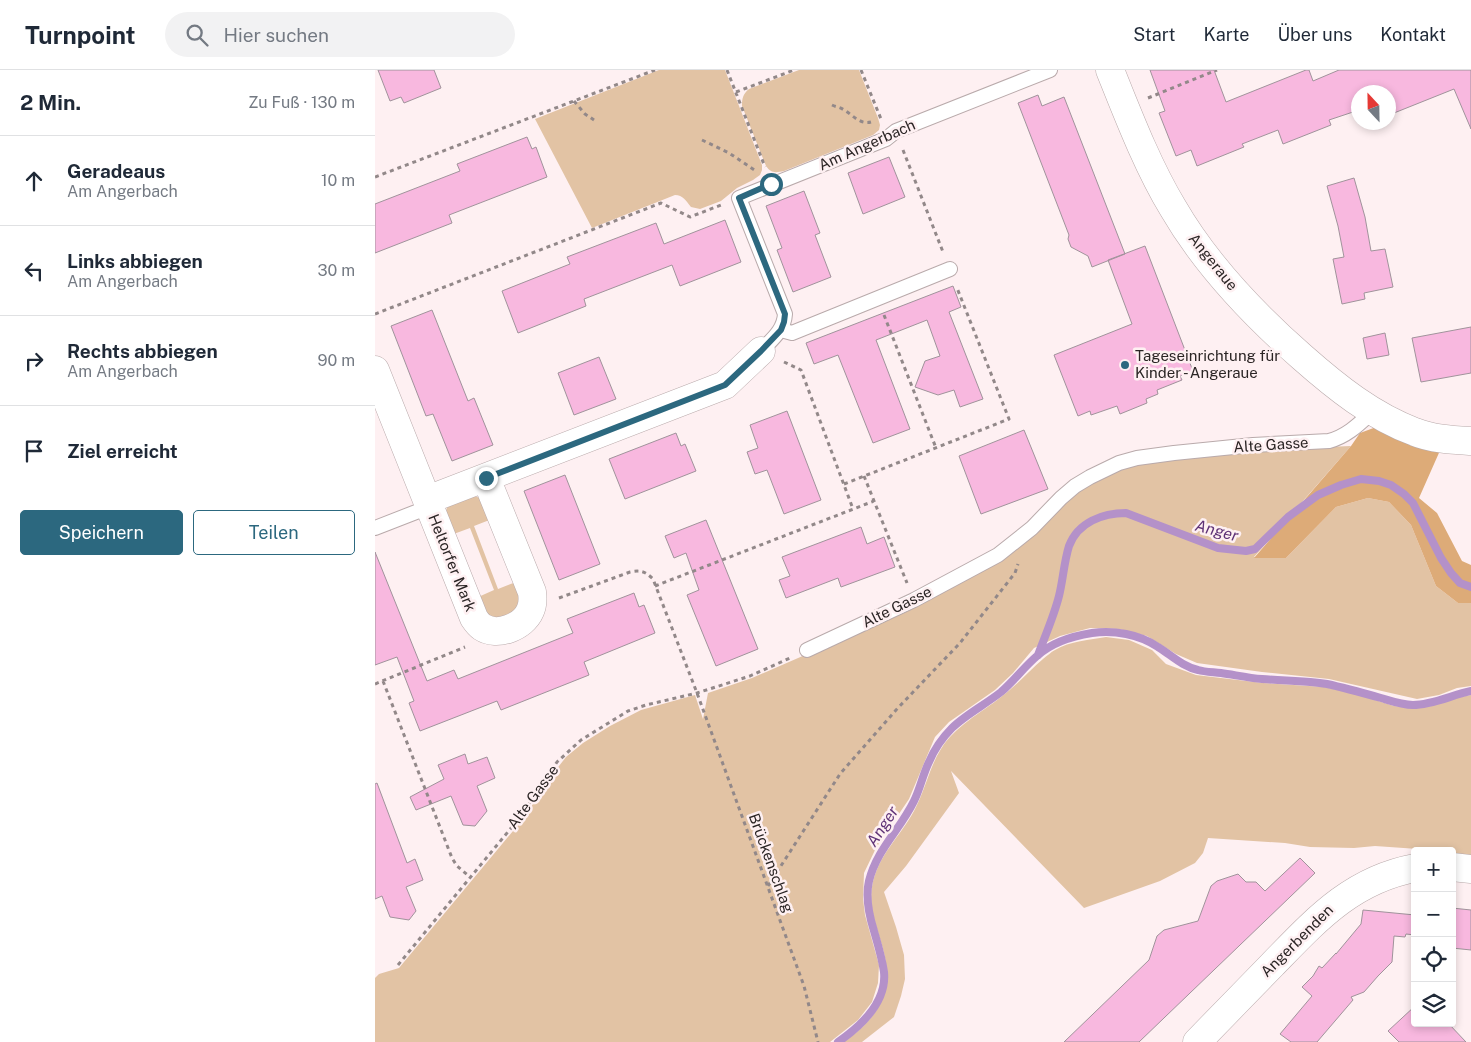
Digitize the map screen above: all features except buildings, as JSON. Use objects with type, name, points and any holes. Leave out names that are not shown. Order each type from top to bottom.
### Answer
[{"type":"street","name":"Angeraue","points":[[1110,70],[1157,180],[1191,237],[1218,271],[1267,325],[1324,376],[1372,412]]},
{"type":"street","points":[[428,504],[486,478],[725,385],[761,351]]},
{"type":"street","name":"Heltorfer Mark","points":[[375,370],[474,618],[482,627],[501,631],[516,626],[525,618],[530,611],[533,601]]},
{"type":"street","points":[[1372,412],[1416,433],[1451,440],[1471,441]]},
{"type":"street","points":[[486,478],[532,592],[533,601]]},
{"type":"street","points":[[1456,867],[1471,869]]},
{"type":"street","name":"Angerbenden","points":[[1197,1042],[1313,923],[1335,904],[1367,884],[1397,871],[1411,869]]},
{"type":"lane","name":"Am Angerbach","points":[[739,198],[887,139],[893,134],[1050,70]]},
{"type":"lane","points":[[739,198],[785,314],[781,330],[761,351]]},
{"type":"lane","points":[[781,330],[792,333],[950,269]]},
{"type":"lane","name":"Alte Gasse","points":[[807,650],[914,600],[998,555],[1031,528],[1075,486],[1119,463],[1137,458],[1174,453],[1253,445],[1329,441],[1350,433],[1372,412]]},
{"type":"lane","name":"Heltorfer Mark","points":[[375,528],[428,504]]},
{"type":"path","points":[[375,177],[655,70]]},
{"type":"path","points":[[727,70],[771,184]]},
{"type":"path","points":[[736,92],[793,70]]},
{"type":"path","points":[[844,484],[1009,419],[950,269],[893,134],[885,130],[861,70]]},
{"type":"path","points":[[1125,107],[1217,70]]},
{"type":"path","points":[[574,101],[585,114],[594,120]]},
{"type":"path","points":[[832,106],[842,108],[858,121],[867,123],[881,119]]},
{"type":"path","points":[[702,140],[745,163],[771,184]]},
{"type":"path","points":[[375,314],[661,204],[690,216],[739,198]]},
{"type":"path","points":[[877,298],[936,448]]},
{"type":"path","points":[[761,351],[801,370],[853,509]]},
{"type":"path","points":[[863,476],[914,600]]},
{"type":"path","points":[[533,601],[546,603],[629,572],[640,570],[647,573],[653,579],[655,586],[874,502]]},
{"type":"path","points":[[768,886],[840,774],[896,710],[960,643],[1015,573],[1031,528]]},
{"type":"path","name":"Brückenschlag","points":[[655,586],[697,693],[804,986],[818,1042]]},
{"type":"path","points":[[375,684],[473,644],[482,627]]},
{"type":"path","name":"Alte Gasse","points":[[398,965],[521,816],[557,762],[581,740],[628,711],[697,693],[751,676],[807,650]]},
{"type":"path","points":[[383,681],[452,858],[457,866],[469,877]]},
{"type":"shaded area","points":[[659,70],[725,70],[762,165],[760,175],[737,188],[721,201],[700,209],[691,207],[682,197],[675,195],[592,228],[535,119]]},
{"type":"shaded area","points":[[799,70],[859,70],[878,118],[879,130],[873,135],[784,171],[774,172],[766,166],[742,106],[743,98],[749,89]]},
{"type":"shaded area","points":[[1379,426],[1442,446],[1419,498],[1437,513],[1462,561],[1471,565],[1471,603],[1458,603],[1436,586],[1411,525],[1389,502],[1368,498],[1336,507],[1286,558],[1254,558],[1351,446],[1360,433]]},
{"type":"shaded area","points":[[1351,446],[1254,557],[1286,558],[1336,507],[1368,498],[1389,502],[1411,525],[1436,586],[1458,603],[1471,603],[1471,686],[1417,699],[1329,679],[1197,663],[1176,654],[1147,636],[1119,629],[1090,628],[1060,636],[1034,648],[1013,673],[995,690],[949,722],[935,737],[909,799],[876,848],[864,873],[863,899],[865,915],[879,965],[878,983],[872,1002],[858,1020],[830,1042],[375,1042],[375,978],[379,974],[399,968],[523,819],[566,757],[583,743],[610,726],[641,710],[695,695],[703,719],[708,693],[752,678],[821,648],[983,570],[1092,480],[1138,463],[1253,450]]},
{"type":"shaded area","points":[[470,494],[482,501],[492,519],[474,526],[498,589],[516,582],[522,601],[513,615],[490,619],[476,598],[494,590],[470,528],[451,535],[446,518],[447,508],[454,501]]},
{"type":"shaded area","points":[[1106,637],[1129,640],[1152,650],[1166,664],[1196,675],[1263,683],[1324,687],[1353,693],[1394,706],[1413,708],[1431,706],[1471,695],[1471,857],[1456,856],[1456,847],[1411,847],[1411,849],[1375,846],[1354,848],[1310,847],[1285,843],[1208,838],[1203,853],[1195,863],[1160,881],[1084,908],[951,771],[959,793],[906,866],[884,892],[904,955],[905,979],[894,1017],[862,1042],[843,1042],[865,1025],[880,1005],[886,981],[886,967],[871,904],[872,887],[884,856],[918,803],[941,749],[953,733],[1007,693],[1052,652],[1074,643]]},
{"type":"waterway","name":"Anger","points":[[1038,655],[1057,603],[1067,552],[1073,538],[1078,531],[1092,521],[1117,513],[1126,513],[1218,548],[1246,551],[1255,549],[1288,517],[1318,495],[1361,479],[1379,481],[1391,485],[1413,503],[1441,558],[1451,573],[1460,583],[1471,587]]},
{"type":"waterway","name":"Anger","points":[[838,1042],[855,1029],[871,1012],[881,993],[884,983],[884,972],[868,906],[869,881],[877,859],[914,801],[933,753],[945,735],[957,723],[1001,692],[1032,660],[1049,647],[1085,634],[1100,632],[1118,633],[1143,639],[1187,666],[1203,671],[1257,679],[1327,684],[1409,705],[1420,705],[1471,691]]},
{"type":"place","name":"Tageseinrichtung für Kinder - Angeraue","points":[[1125,365]]},
{"type":"route","points":[[486,478],[725,385],[761,351],[781,330],[785,314],[739,198],[771,184]]}]
